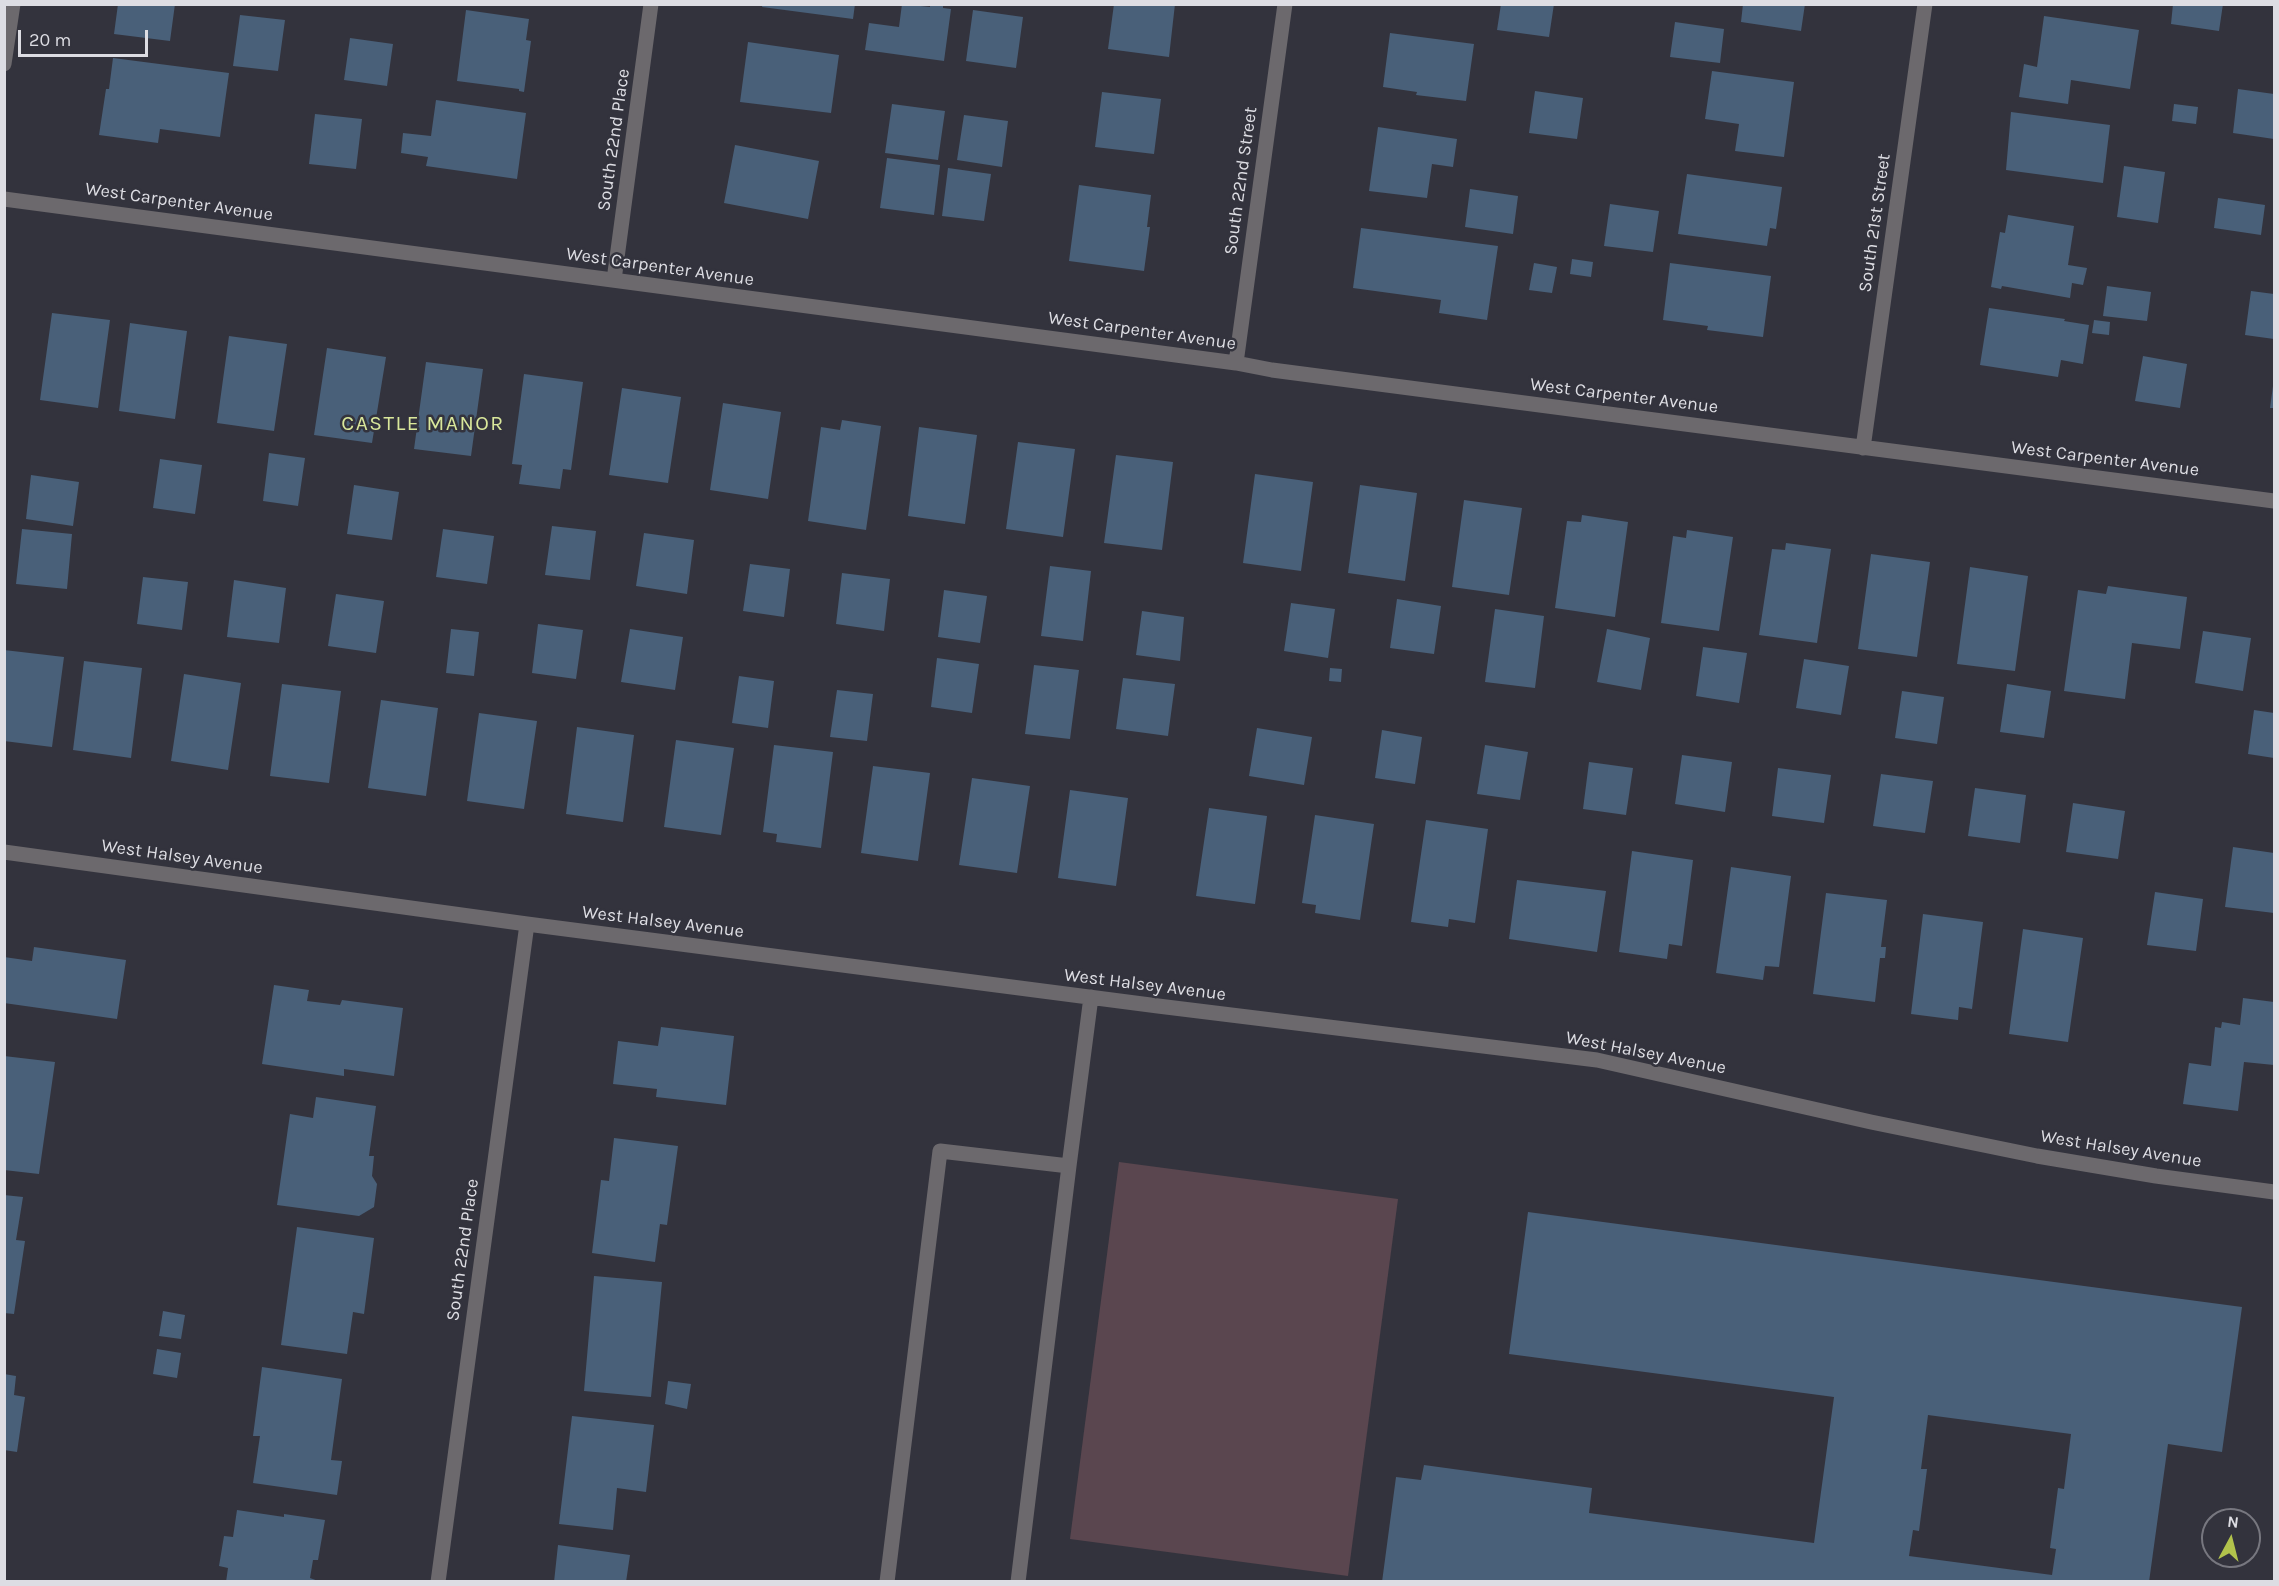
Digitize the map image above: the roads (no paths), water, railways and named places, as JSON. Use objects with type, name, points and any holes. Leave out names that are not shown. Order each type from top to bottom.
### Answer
[{"type":"street","points":[[4,64],[13,4]]},
{"type":"street","name":"South 22nd Place","points":[[615,280],[651,4]]},
{"type":"street","name":"South 22nd Street","points":[[1236,363],[1285,4]]},
{"type":"street","name":"South 21st Street","points":[[1863,448],[1925,4]]},
{"type":"street","name":"West Carpenter Avenue","points":[[4,199],[1236,363],[1284,372],[2274,501]]},
{"type":"street","name":"West Halsey Avenue","points":[[4,852],[527,924],[1597,1060],[1871,1122],[2037,1156],[2156,1176],[2274,1192]]},
{"type":"street","name":"South 22nd Place","points":[[438,1581],[527,924]]},
{"type":"street","points":[[1018,1581],[1091,997]]},
{"type":"street","points":[[887,1581],[940,1150],[1069,1166]]},
{"type":"district","name":"CASTLE MANOR","points":[[423,424]]}]
